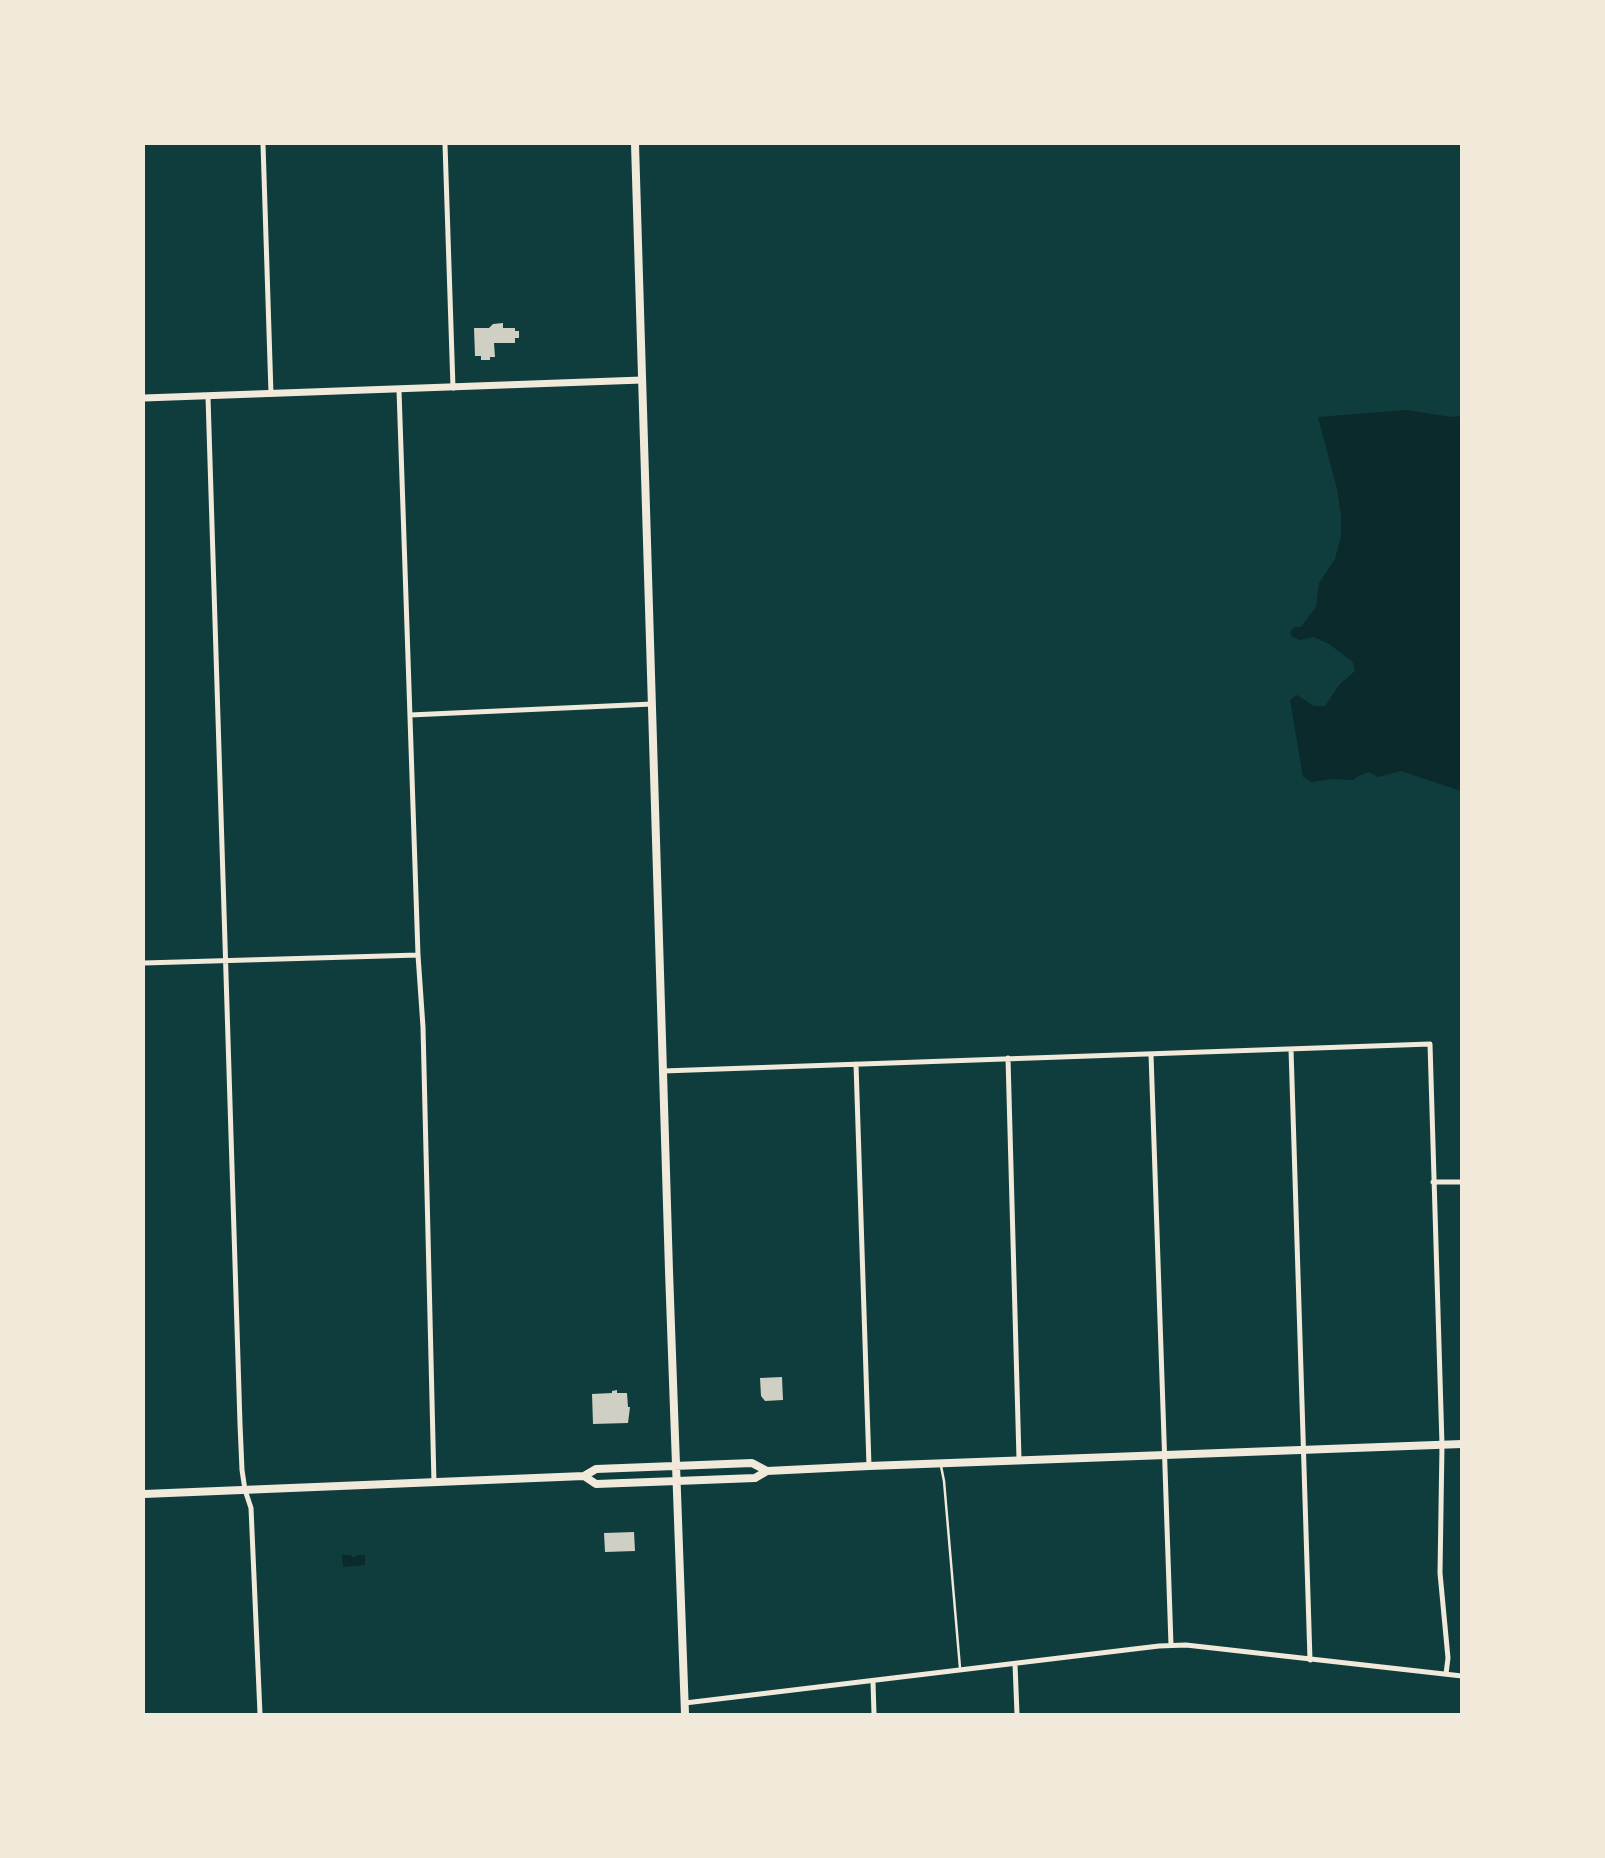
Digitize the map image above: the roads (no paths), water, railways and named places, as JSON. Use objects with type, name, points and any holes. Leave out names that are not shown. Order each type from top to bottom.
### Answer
[{"type":"main road","points":[[635,144],[685,1714]]},
{"type":"main road","points":[[584,1476],[596,1483],[677,1481],[752,1478],[767,1471],[869,1466],[1461,1444]]},
{"type":"main road","points":[[144,1494],[584,1476],[596,1469],[752,1463],[767,1471]]},
{"type":"street","points":[[263,144],[271,394]]},
{"type":"street","points":[[445,144],[453,388]]},
{"type":"street","points":[[144,398],[642,380]]},
{"type":"street","points":[[399,390],[418,955],[423,1027],[434,1483]]},
{"type":"street","points":[[208,397],[240,1424],[245,1490],[251,1508],[260,1714]]},
{"type":"street","points":[[410,715],[652,704]]},
{"type":"street","points":[[144,964],[418,955]]},
{"type":"street","points":[[663,1071],[1430,1044],[1442,1445],[1440,1573],[1448,1658],[1446,1674]]},
{"type":"street","points":[[1291,1049],[1310,1660]]},
{"type":"street","points":[[1151,1054],[1171,1646]]},
{"type":"street","points":[[1008,1058],[1019,1459]]},
{"type":"street","points":[[856,1064],[869,1466]]},
{"type":"street","points":[[1433,1182],[1461,1182]]},
{"type":"street","points":[[685,1703],[1186,1645],[1461,1676]]},
{"type":"street","points":[[1015,1664],[1017,1714]]},
{"type":"street","points":[[873,1682],[874,1714]]},
{"type":"lane","points":[[940,1463],[944,1481],[960,1672]]},
{"type":"water","points":[[1406,410],[1461,416],[1461,791],[1401,771],[1378,777],[1369,772],[1353,780],[1312,782],[1303,777],[1290,700],[1297,695],[1314,706],[1325,706],[1339,685],[1355,671],[1353,662],[1329,644],[1314,637],[1300,640],[1292,637],[1290,632],[1294,627],[1301,627],[1316,607],[1319,583],[1335,559],[1341,536],[1337,489],[1318,417]]},
{"type":"water","points":[[342,1555],[354,1558],[365,1555],[365,1565],[343,1567]]}]
